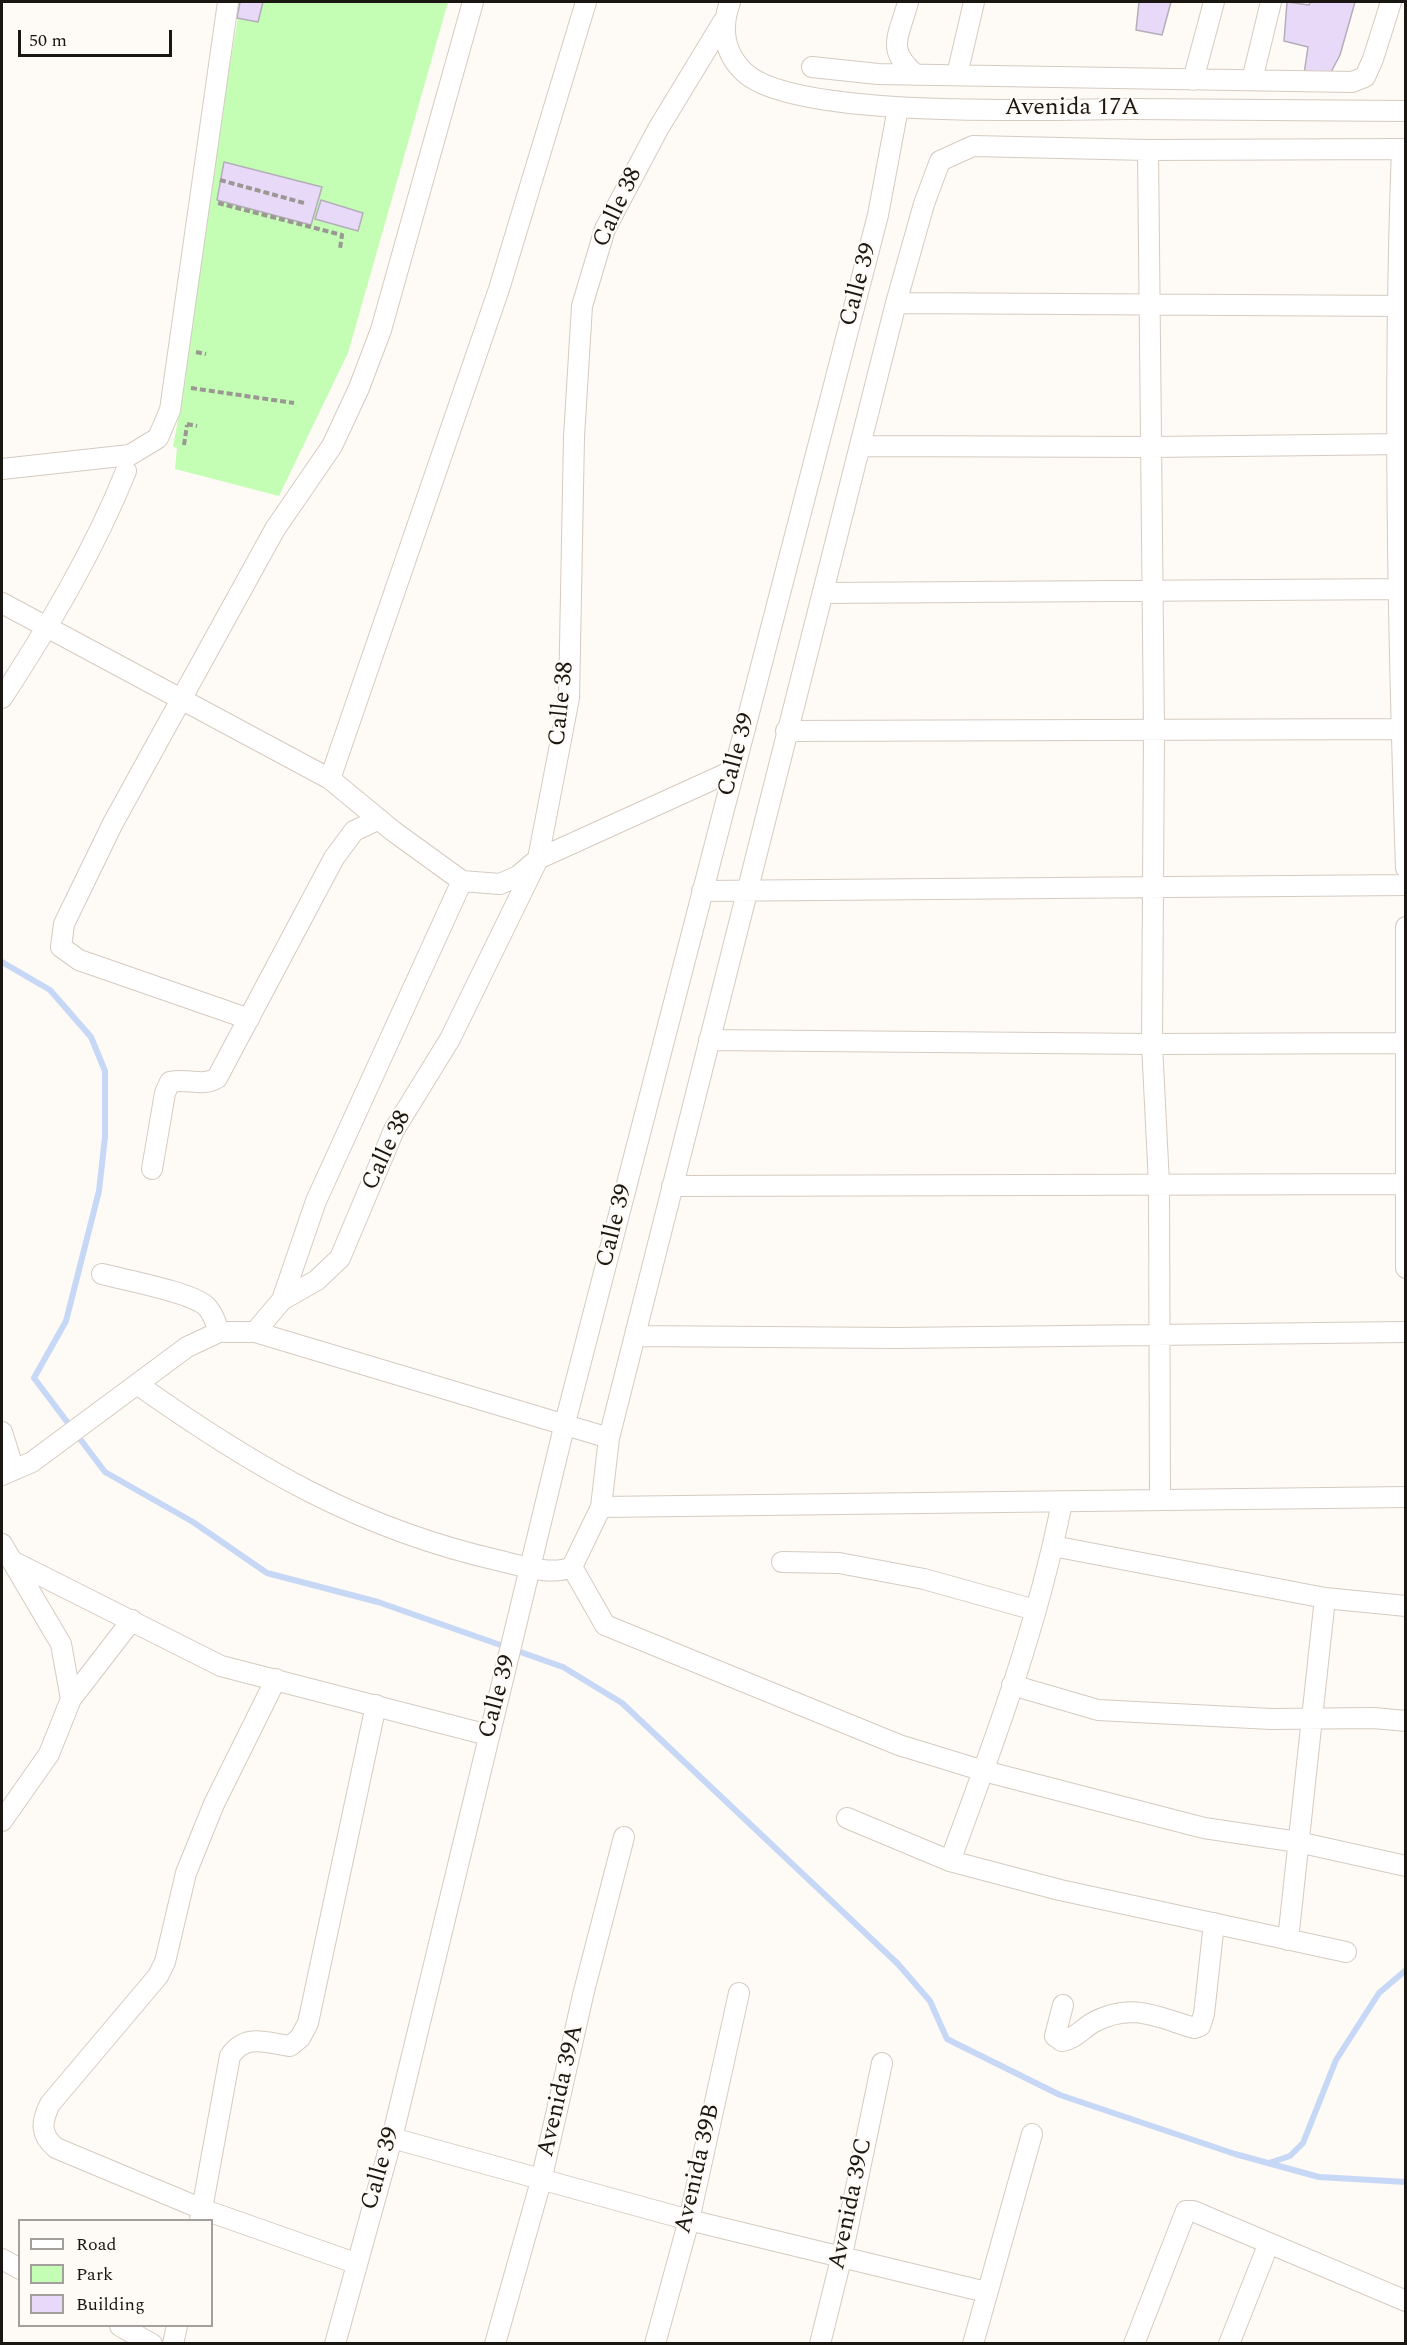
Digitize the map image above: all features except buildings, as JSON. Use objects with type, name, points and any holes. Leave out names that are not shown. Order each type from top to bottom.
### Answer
[{"type":"street","points":[[2,470],[130,455],[158,438],[170,410],[228,2]]},
{"type":"street","points":[[249,1019],[79,960],[61,947],[64,924],[113,823],[275,529],[332,446],[359,388],[381,330],[473,2]]},
{"type":"street","points":[[330,779],[499,289],[586,2]]},
{"type":"street","name":"Calle 38","points":[[255,1332],[282,1300],[317,1280],[340,1258],[394,1130],[450,1039],[538,859],[568,698],[574,437],[582,306],[604,229],[657,129],[723,22],[730,2]]},
{"type":"street","points":[[908,2],[896,50],[900,61],[916,75]]},
{"type":"street","points":[[957,75],[974,2]]},
{"type":"street","points":[[1193,80],[1214,2]]},
{"type":"street","points":[[1252,80],[1271,2]]},
{"type":"street","points":[[812,67],[878,74],[1352,82],[1365,76],[1373,59],[1391,2]]},
{"type":"street","name":"Avenida 17A","points":[[723,22],[726,41],[744,72],[761,82],[810,98],[898,108],[1406,111]]},
{"type":"street","name":"Calle 39","points":[[334,2343],[392,2138],[488,1735],[522,1611],[530,1568],[565,1424],[878,215],[898,108]]},
{"type":"street","points":[[137,1384],[216,1439],[309,1493],[371,1521],[460,1552],[530,1568],[564,1571],[572,1567],[601,1507],[609,1438],[896,303],[924,204],[940,161],[973,146],[1149,150],[1404,149],[1401,306],[1406,868]]},
{"type":"street","points":[[1149,150],[1154,730],[1152,1044],[1159,1184],[1160,1499]]},
{"type":"street","points":[[896,303],[1401,306]]},
{"type":"street","points":[[861,446],[1151,447],[1402,444]]},
{"type":"street","points":[[2,698],[48,627],[112,507],[126,471]]},
{"type":"street","points":[[823,593],[1403,589]]},
{"type":"street","points":[[2,603],[330,779],[462,881],[500,884],[518,876],[538,859],[734,770]]},
{"type":"street","points":[[786,731],[1403,729]]},
{"type":"street","points":[[152,1169],[165,1093],[170,1082],[181,1079],[209,1083],[217,1078],[334,858],[354,831],[379,819]]},
{"type":"street","points":[[282,1300],[316,1201],[462,881]]},
{"type":"street","points":[[702,891],[1406,885]]},
{"type":"street","points":[[1406,927],[1406,1268]]},
{"type":"street","points":[[709,1040],[1152,1044],[1405,1043]]},
{"type":"street","points":[[672,1186],[1405,1184]]},
{"type":"street","points":[[102,1274],[183,1296],[205,1305],[219,1332]]},
{"type":"street","points":[[2,1432],[8,1473],[32,1462],[187,1347],[219,1332],[255,1332],[609,1438]]},
{"type":"street","points":[[635,1336],[897,1338],[1406,1332]]},
{"type":"street","points":[[601,1507],[1406,1497]]},
{"type":"street","points":[[950,1861],[984,1772],[1012,1685],[1027,1647],[1062,1502]]},
{"type":"street","points":[[2,1544],[61,1644],[71,1700]]},
{"type":"street","points":[[1053,1546],[1325,1598],[1406,1606]]},
{"type":"street","points":[[14,1562],[221,1666],[488,1735]]},
{"type":"street","points":[[782,1563],[839,1563],[924,1579],[1035,1610]]},
{"type":"street","points":[[572,1567],[605,1625],[899,1745],[984,1772],[1204,1828],[1298,1842],[1406,1866]]},
{"type":"street","points":[[1288,1940],[1325,1598]]},
{"type":"street","points":[[2,1821],[49,1755],[71,1700],[132,1620]]},
{"type":"street","points":[[276,1679],[214,1804],[186,1873],[165,1962],[158,1976],[50,2104],[43,2119],[47,2140],[56,2148],[201,2215],[355,2263]]},
{"type":"street","points":[[1012,1685],[1098,1710],[1271,1719],[1406,1721]]},
{"type":"street","points":[[201,2215],[230,2056],[237,2045],[247,2040],[290,2046],[300,2038],[308,2023],[376,1706]]},
{"type":"street","points":[[847,1818],[950,1861],[1060,1890],[1346,1952]]},
{"type":"street","name":"Avenida 39A","points":[[495,2343],[542,2181],[584,1991],[624,1837]]},
{"type":"street","points":[[1063,2005],[1055,2031],[1055,2036],[1062,2041],[1073,2037],[1095,2022],[1130,2010],[1194,2028],[1200,2026],[1204,2014],[1214,1923]]},
{"type":"street","name":"Avenida 39B","points":[[655,2343],[689,2220],[739,1993]]},
{"type":"street","name":"Avenida 39C","points":[[820,2343],[842,2255],[882,2063]]},
{"type":"street","points":[[973,2343],[1032,2134]]},
{"type":"street","points":[[392,2138],[689,2220],[842,2255],[986,2292]]},
{"type":"street","points":[[1134,2343],[1185,2211],[1193,2211],[1406,2301]]},
{"type":"street","points":[[1229,2343],[1269,2243]]},
{"type":"street","points":[[2,2259],[18,2268]]},
{"type":"street","points":[[124,2327],[152,2343]]},
{"type":"street","points":[[173,2343],[177,2327]]},
{"type":"path","points":[[214,179],[304,203]]},
{"type":"path","points":[[212,201],[342,235],[340,249]]},
{"type":"path","points":[[194,361],[196,341]]},
{"type":"path","points":[[192,379],[191,388],[294,403]]},
{"type":"path","points":[[187,424],[197,426]]},
{"type":"green space","points":[[241,2],[448,2],[348,353],[279,496],[175,469],[177,448],[173,447],[186,376],[177,374],[185,324],[193,323],[183,321]]},
{"type":"waterway","points":[[2,962],[50,990],[91,1037],[105,1071],[105,1137],[99,1191],[66,1321],[34,1378],[105,1472],[193,1522],[267,1573],[378,1602],[563,1667],[622,1703],[898,1964],[930,2001],[947,2039],[1060,2095],[1235,2154],[1319,2177],[1406,2182]]},
{"type":"waterway","points":[[1269,2163],[1290,2156],[1303,2143],[1336,2060],[1379,1993],[1406,1970]]}]
